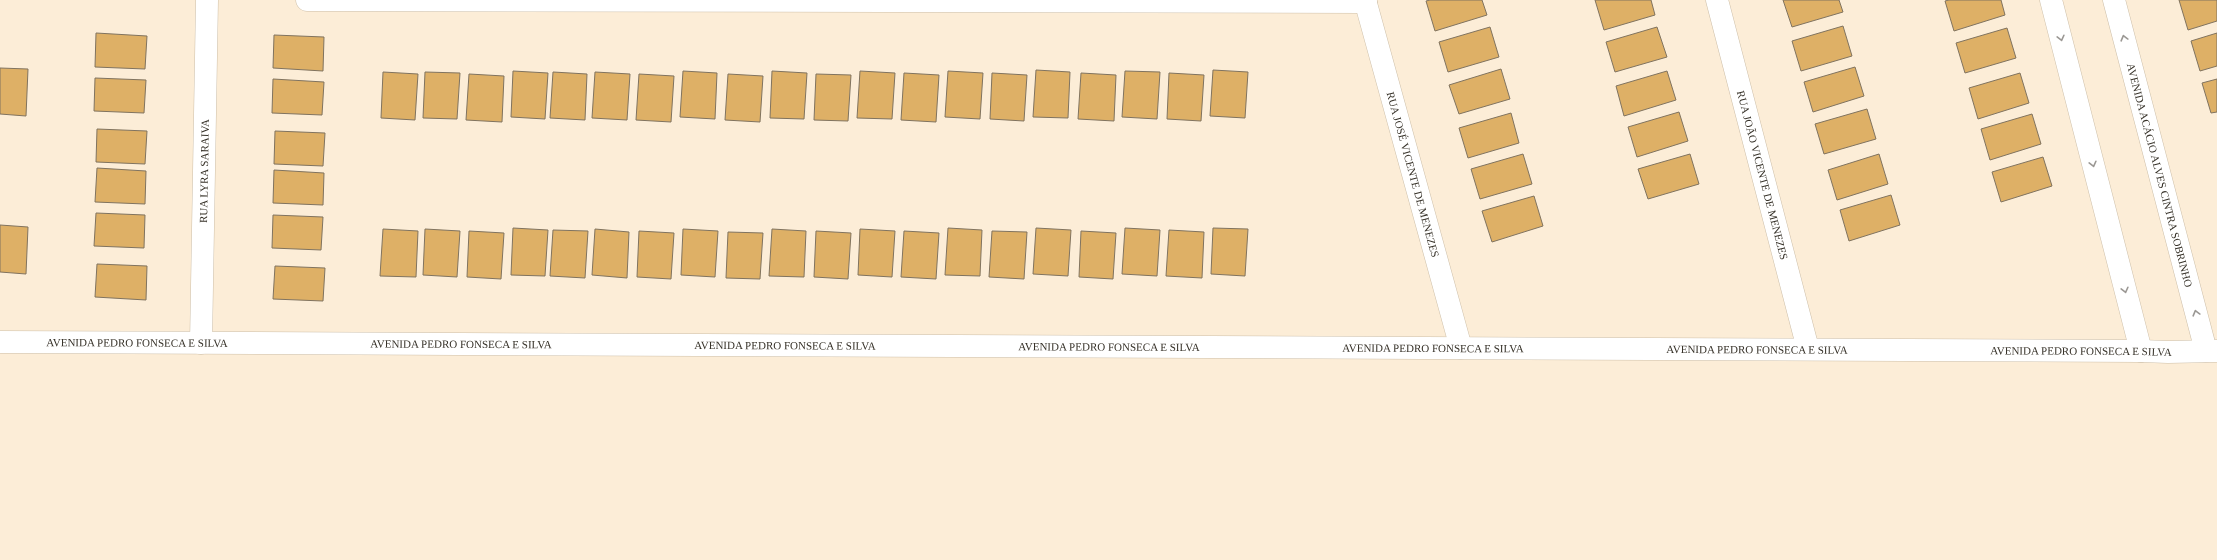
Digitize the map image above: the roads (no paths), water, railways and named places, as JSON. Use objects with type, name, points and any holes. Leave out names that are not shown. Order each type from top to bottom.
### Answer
[{"type":"street","name":"RUA LYRA SARAIVA","points":[[202,343],[207,0]]},
{"type":"street","points":[[307,0],[1366,1]]},
{"type":"street","name":"RUA JOÃO VICENTE DE MENEZES","points":[[1717,0],[1808,349]]},
{"type":"street","points":[[2051,0],[2141,351]]},
{"type":"street","name":"AVENIDA ACÁCIO ALVES CINTRA SOBRINHO","points":[[2114,0],[2211,351]]},
{"type":"street","name":"RUA JOSÉ VICENTE DE MENEZES","points":[[1366,1],[1461,348]]},
{"type":"street","name":"AVENIDA PEDRO FONSECA E SILVA","points":[[0,342],[2211,351]]}]
